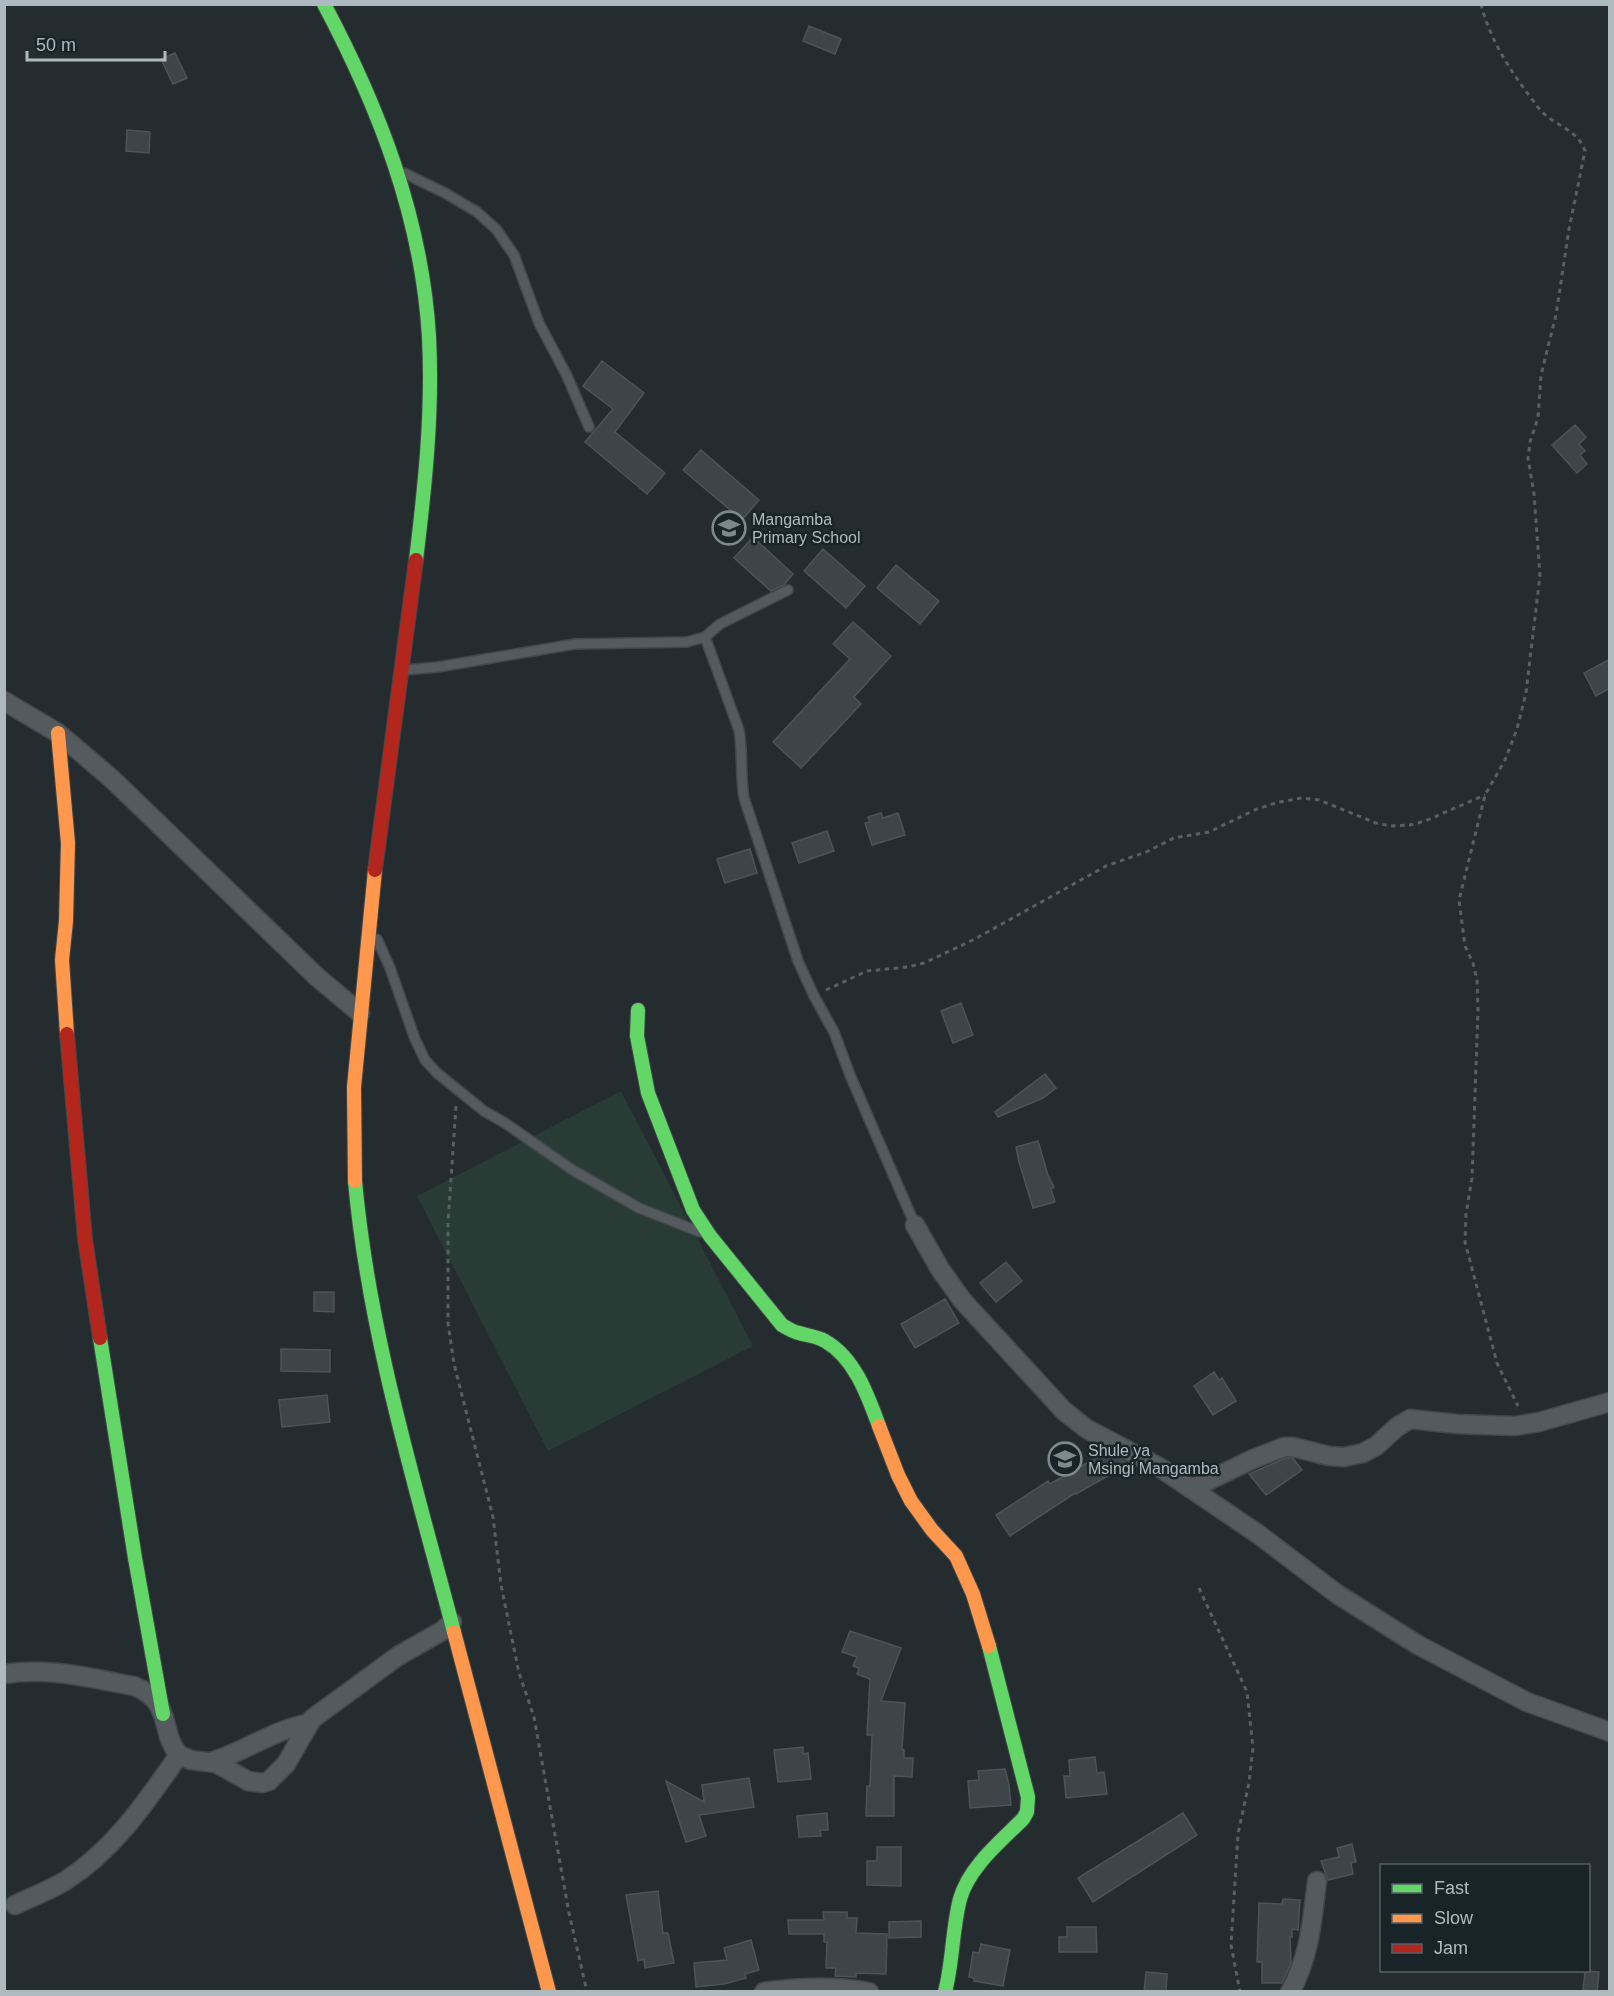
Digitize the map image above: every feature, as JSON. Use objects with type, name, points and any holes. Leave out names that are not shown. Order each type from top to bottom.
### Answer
[{"type":"street","points":[[324,4],[341,34],[367,93],[397,170],[416,238],[423,277],[429,336],[425,481],[368,920],[360,1013],[353,1123],[356,1188],[364,1267],[382,1356],[549,1992]]},
{"type":"street","points":[[4,701],[58,733],[112,779],[317,977],[360,1013]]},
{"type":"street","points":[[58,733],[68,843],[66,921],[62,960],[65,1020],[85,1239],[135,1558],[163,1714],[171,1741],[178,1755],[191,1760],[211,1762],[248,1781],[262,1783],[269,1781],[286,1764],[310,1723],[398,1656],[442,1631],[452,1622]]},
{"type":"street","points":[[638,1010],[637,1036],[648,1094],[693,1210],[710,1236],[782,1326],[796,1333],[816,1336],[828,1342],[852,1366],[868,1396],[898,1475],[911,1501],[932,1530],[956,1556],[973,1594],[986,1635],[1028,1797],[1027,1812],[978,1867],[964,1888],[945,1992]]},
{"type":"street","points":[[915,1225],[940,1269],[962,1300],[1064,1411],[1087,1429],[1159,1467],[1258,1534],[1337,1594],[1418,1645],[1527,1702],[1610,1732]]},
{"type":"street","points":[[1191,1489],[1253,1459],[1284,1447],[1329,1456],[1363,1453],[1376,1446],[1403,1422],[1410,1419],[1485,1426],[1515,1426],[1610,1402]]},
{"type":"street","points":[[4,1674],[28,1671],[64,1672],[134,1686],[144,1690],[155,1700],[163,1714]]},
{"type":"street","points":[[211,1762],[231,1756],[288,1727],[310,1723]]},
{"type":"street","points":[[15,1905],[63,1882],[101,1853],[129,1824],[178,1755]]},
{"type":"street","points":[[1290,1992],[1298,1978],[1308,1949],[1317,1881]]},
{"type":"street","points":[[764,1992],[806,1988],[853,1989],[869,1992]]},
{"type":"lane","points":[[397,170],[445,193],[477,212],[496,229],[514,255],[539,323],[567,376],[589,427]]},
{"type":"lane","points":[[399,671],[438,668],[575,644],[687,642],[705,637],[720,624],[788,590]]},
{"type":"lane","points":[[705,637],[739,730],[744,798],[798,961],[834,1032],[850,1075],[915,1225]]},
{"type":"lane","points":[[368,920],[390,968],[415,1039],[425,1060],[484,1111],[571,1169],[639,1208],[710,1236]]},
{"type":"path","points":[[1481,4],[1497,45],[1512,72],[1542,113],[1575,135],[1585,151],[1567,239],[1556,315],[1541,375],[1538,418],[1530,442],[1528,458],[1534,494],[1540,575],[1526,693],[1517,729],[1505,760],[1485,795],[1459,900],[1465,946],[1473,963],[1477,980],[1478,1011],[1472,1178],[1466,1214],[1465,1242],[1497,1363],[1526,1425]]},
{"type":"path","points":[[814,996],[867,971],[924,963],[974,940],[1106,866],[1146,852],[1174,838],[1209,832],[1257,809],[1279,802],[1302,798],[1319,800],[1376,823],[1401,825],[1425,821],[1485,795]]},
{"type":"path","points":[[458,1090],[448,1223],[449,1333],[454,1364],[493,1516],[501,1585],[519,1673],[534,1717],[569,1913],[587,1992]]},
{"type":"path","points":[[1199,1588],[1248,1692],[1253,1748],[1249,1783],[1238,1834],[1230,1945],[1240,1992]]},
{"type":"green space","points":[[621,1091],[753,1346],[548,1451],[417,1196]]},
{"type":"building","points":[[809,26],[841,39],[835,54],[803,41]]},
{"type":"building","points":[[175,53],[187,78],[173,84],[161,59]]},
{"type":"building","points":[[127,130],[150,132],[149,153],[126,151]]},
{"type":"building","points":[[602,361],[644,393],[615,432],[665,473],[647,494],[585,442],[613,409],[583,386]]},
{"type":"building","points":[[1575,425],[1586,437],[1579,444],[1585,451],[1580,455],[1587,464],[1577,473],[1552,445]]},
{"type":"building","points":[[701,450],[759,500],[742,520],[683,470]]},
{"type":"building","points":[[753,537],[793,574],[784,585],[771,591],[734,558]]},
{"type":"building","points":[[823,549],[865,586],[846,608],[804,571]]},
{"type":"building","points":[[896,565],[939,601],[920,624],[877,588]]},
{"type":"building","points":[[853,622],[891,656],[854,697],[861,704],[801,768],[773,742],[850,659],[833,644]]},
{"type":"building","points":[[1610,659],[1610,688],[1596,696],[1584,673]]},
{"type":"building","points":[[881,813],[883,818],[898,813],[905,835],[872,845],[865,823],[870,822],[868,817]]},
{"type":"building","points":[[827,831],[834,851],[799,863],[792,843]]},
{"type":"building","points":[[750,849],[757,873],[725,883],[717,859]]},
{"type":"building","points":[[961,1003],[973,1035],[953,1043],[941,1011]]},
{"type":"building","points":[[1045,1074],[1056,1088],[1043,1098],[998,1117],[995,1112]]},
{"type":"building","points":[[1038,1141],[1054,1187],[1051,1189],[1055,1202],[1033,1208],[1016,1147]]},
{"type":"building","points":[[1006,1262],[1022,1281],[996,1302],[980,1283]]},
{"type":"building","points":[[314,1292],[334,1292],[334,1312],[314,1311]]},
{"type":"building","points":[[945,1299],[959,1323],[915,1348],[901,1324]]},
{"type":"building","points":[[281,1349],[330,1350],[330,1372],[281,1371]]},
{"type":"building","points":[[1214,1372],[1219,1380],[1222,1378],[1236,1401],[1213,1415],[1194,1386]]},
{"type":"building","points":[[327,1395],[330,1422],[282,1427],[279,1400]]},
{"type":"building","points":[[1106,1452],[1127,1465],[1075,1493],[1010,1536],[996,1515],[1048,1481],[1050,1484]]},
{"type":"building","points":[[1286,1458],[1293,1458],[1302,1470],[1266,1495],[1249,1474]]},
{"type":"building","points":[[850,1631],[901,1648],[881,1701],[905,1703],[902,1749],[904,1758],[913,1758],[912,1777],[894,1776],[894,1816],[866,1816],[872,1735],[867,1735],[870,1679],[857,1674],[859,1668],[853,1666],[857,1657],[842,1652]]},
{"type":"building","points":[[803,1747],[803,1754],[808,1753],[811,1779],[778,1782],[774,1750]]},
{"type":"building","points":[[1095,1757],[1097,1773],[1104,1772],[1107,1794],[1066,1798],[1064,1776],[1070,1776],[1069,1760]]},
{"type":"building","points":[[1005,1769],[1011,1805],[970,1808],[968,1781],[979,1780],[978,1771]]},
{"type":"building","points":[[749,1778],[754,1807],[699,1815],[706,1836],[686,1842],[666,1781],[704,1802],[702,1785]]},
{"type":"building","points":[[827,1813],[828,1830],[820,1830],[821,1836],[799,1837],[797,1816]]},
{"type":"building","points":[[1183,1813],[1197,1835],[1093,1902],[1078,1878]]},
{"type":"building","points":[[1352,1844],[1356,1862],[1351,1863],[1353,1874],[1328,1880],[1321,1861],[1339,1857],[1337,1848]]},
{"type":"building","points":[[877,1847],[901,1847],[901,1886],[867,1885],[867,1861],[877,1861]]},
{"type":"building","points":[[658,1891],[663,1933],[668,1933],[674,1963],[645,1968],[644,1959],[638,1961],[626,1895]]},
{"type":"building","points":[[1283,1899],[1300,1900],[1298,1930],[1292,1929],[1292,1937],[1290,1937],[1291,1963],[1282,1983],[1262,1983],[1262,1962],[1257,1962],[1259,1903],[1282,1904]]},
{"type":"building","points":[[823,1912],[847,1912],[847,1918],[857,1918],[856,1933],[887,1934],[886,1974],[856,1973],[856,1977],[835,1976],[836,1968],[826,1968],[827,1942],[824,1942],[824,1934],[789,1934],[788,1920],[824,1920]]},
{"type":"building","points":[[921,1921],[921,1937],[889,1938],[889,1922]]},
{"type":"building","points":[[1067,1927],[1096,1927],[1097,1952],[1059,1952],[1059,1937],[1067,1937]]},
{"type":"building","points":[[751,1940],[759,1970],[745,1974],[746,1978],[724,1984],[696,1987],[694,1963],[727,1960],[724,1948]]},
{"type":"building","points":[[981,1944],[1010,1950],[1003,1986],[974,1981],[974,1978],[969,1977],[973,1952],[979,1953]]},
{"type":"building","points":[[1146,1972],[1167,1974],[1166,1992],[1144,1992]]},
{"type":"building","points":[[1585,1972],[1599,1972],[1597,1992],[1583,1990]]},
{"type":"traffic: fast","points":[[324,4],[363,83],[380,124],[407,207],[425,293],[430,365],[429,421],[416,560]]},
{"type":"traffic: fast","points":[[638,1010],[637,1036],[648,1093],[693,1210],[710,1236],[782,1325],[795,1332],[822,1339],[845,1357],[859,1379],[879,1426]]},
{"type":"traffic: fast","points":[[355,1181],[362,1238],[382,1352],[454,1632]]},
{"type":"traffic: fast","points":[[100,1338],[135,1558],[163,1714]]},
{"type":"traffic: fast","points":[[945,1992],[957,1911],[964,1887],[978,1866],[1027,1812],[1028,1797],[989,1646]]},
{"type":"traffic: slow","points":[[58,733],[68,843],[66,921],[62,960],[67,1034]]},
{"type":"traffic: slow","points":[[355,1181],[354,1087],[375,870]]},
{"type":"traffic: slow","points":[[879,1426],[911,1501],[932,1530],[956,1556],[973,1594],[989,1646]]},
{"type":"traffic: slow","points":[[454,1632],[549,1992]]},
{"type":"traffic: jam","points":[[375,870],[416,560]]},
{"type":"traffic: jam","points":[[67,1034],[85,1239],[100,1338]]},
{"type":"place","name":"Mangamba Primary School","points":[[729,528]]},
{"type":"place","name":"Shule ya Msingi Mangamba","points":[[1065,1459]]}]
